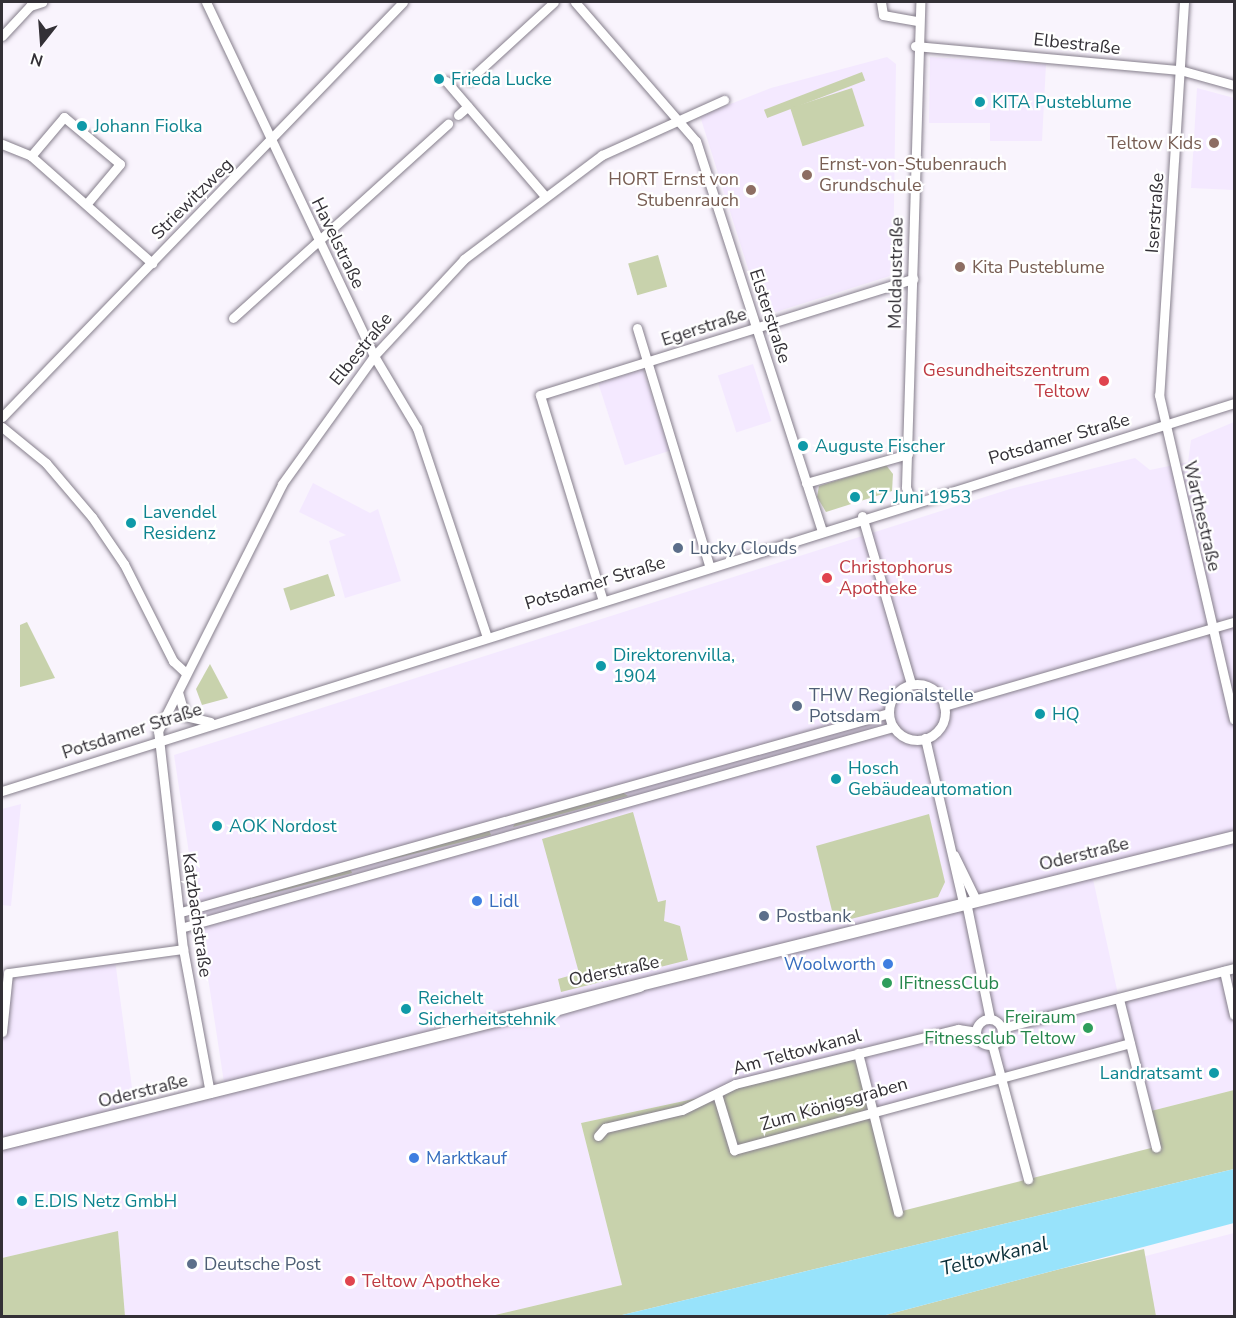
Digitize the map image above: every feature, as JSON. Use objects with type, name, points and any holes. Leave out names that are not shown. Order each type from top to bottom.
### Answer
[{"type":"main road","name":"Oderstraße","points":[[2,1144],[513,1017],[626,984],[640,986],[1234,837]]},
{"type":"street","points":[[2,36],[30,6],[42,2]]},
{"type":"street","name":"Havelstraße","points":[[206,2],[374,356],[417,428],[486,634]]},
{"type":"street","name":"Striewitzweg","points":[[2,417],[272,142],[402,2]]},
{"type":"street","points":[[469,80],[554,2]]},
{"type":"street","name":"Elsterstraße","points":[[575,2],[696,141],[821,530]]},
{"type":"street","points":[[881,2],[883,15],[917,21]]},
{"type":"street","name":"Moldaustraße","points":[[911,501],[908,454],[915,46],[920,2]]},
{"type":"street","name":"Iserstraße","points":[[1163,425],[1160,326],[1184,2]]},
{"type":"street","name":"Elbestraße","points":[[915,46],[1180,70],[1234,85]]},
{"type":"street","points":[[446,81],[544,195]]},
{"type":"street","name":"Elbestraße","points":[[157,741],[178,687],[282,484],[374,356],[439,282],[544,195],[602,155],[677,118],[724,100]]},
{"type":"street","points":[[459,115],[468,106]]},
{"type":"street","points":[[31,156],[64,117],[120,164],[87,202]]},
{"type":"street","points":[[233,318],[448,124]]},
{"type":"street","points":[[2,144],[31,156],[87,202],[152,263]]},
{"type":"street","name":"Egerstraße","points":[[602,598],[540,395],[912,279]]},
{"type":"street","points":[[637,328],[709,565]]},
{"type":"street","name":"Potsdamer Straße","points":[[2,791],[486,634],[1234,403]]},
{"type":"street","name":"Warthestraße","points":[[1163,425],[1234,719]]},
{"type":"street","points":[[2,427],[46,463],[92,517],[124,564],[173,661],[186,673]]},
{"type":"street","points":[[806,483],[908,454]]},
{"type":"street","points":[[862,516],[911,684]]},
{"type":"street","points":[[944,706],[1234,622]]},
{"type":"street","points":[[911,684],[934,690],[944,706],[941,726],[925,738],[910,739],[893,727],[889,713],[893,698],[911,684]]},
{"type":"street","points":[[178,687],[179,711],[212,722]]},
{"type":"street","points":[[181,912],[889,713]]},
{"type":"street","points":[[184,927],[244,908],[893,727]]},
{"type":"street","points":[[925,738],[968,902],[990,1019],[1002,1028]]},
{"type":"street","name":"Katzbachstraße","points":[[157,741],[184,927],[183,949],[210,1093]]},
{"type":"street","points":[[776,744],[780,759]]},
{"type":"street","points":[[638,783],[642,797]]},
{"type":"street","points":[[499,822],[503,836]]},
{"type":"street","points":[[364,859],[369,873]]},
{"type":"street","points":[[240,894],[244,908]]},
{"type":"street","points":[[2,1032],[8,973],[183,949]]},
{"type":"street","points":[[1028,1179],[992,1044],[1002,1028],[1234,968]]},
{"type":"street","points":[[1224,971],[1234,1015]]},
{"type":"street","points":[[1119,999],[1156,1147]]},
{"type":"street","points":[[990,1019],[976,1032],[981,1042],[992,1044]]},
{"type":"street","name":"Am Teltowkanal","points":[[598,1136],[605,1128],[682,1110],[735,1084],[957,1029],[976,1032]]},
{"type":"street","name":"Zum Königsgraben","points":[[717,1094],[734,1150],[871,1109],[1130,1042]]},
{"type":"street","points":[[858,1053],[898,1212]]},
{"type":"shaded area","name":"Ernst-von-Stubenrauch Grundschule","points":[[887,57],[896,64],[893,275],[763,316],[700,116],[771,88]]},
{"type":"shaded area","points":[[930,57],[1046,64],[1042,141],[990,141],[990,123],[929,123]]},
{"type":"shaded area","name":"Teltow Kids","points":[[1197,88],[1234,98],[1234,190],[1191,188]]},
{"type":"shaded area","points":[[753,364],[772,421],[736,432],[718,375]]},
{"type":"shaded area","points":[[643,369],[670,451],[625,465],[598,384]]},
{"type":"shaded area","points":[[1234,422],[1234,847],[1093,879],[1119,999],[1224,971],[1234,1015],[1234,1090],[1147,1112],[1130,1043],[871,1109],[717,1094],[581,1123],[622,1285],[491,1316],[125,1316],[118,1232],[2,1258],[2,1032],[8,973],[115,960],[135,1110],[225,1089],[174,755],[1010,489],[1135,458],[1150,470],[1188,462],[1191,440]]},
{"type":"shaded area","points":[[313,483],[370,513],[378,509],[401,581],[345,598],[329,541],[346,535],[299,512]]},
{"type":"shaded area","points":[[21,804],[11,906],[2,905],[2,809]]},
{"type":"shaded area","points":[[1234,1233],[1234,1316],[1156,1316],[1142,1257]]},
{"type":"green space","points":[[862,72],[865,80],[767,118],[764,110]]},
{"type":"green space","points":[[852,88],[864,126],[803,146],[790,108]]},
{"type":"green space","points":[[658,255],[667,287],[637,295],[628,264]]},
{"type":"green space","points":[[886,465],[893,474],[892,491],[826,512],[817,497],[819,486]]},
{"type":"green space","points":[[328,574],[335,596],[290,610],[283,589]]},
{"type":"green space","points":[[27,622],[55,678],[20,687],[20,625]]},
{"type":"green space","points":[[210,664],[228,698],[202,705],[196,689]]},
{"type":"green space","points":[[622,792],[628,796],[513,827],[515,823]]},
{"type":"green space","points":[[633,812],[658,902],[666,900],[664,921],[680,926],[688,960],[561,992],[558,979],[579,973],[542,839]]},
{"type":"green space","points":[[929,814],[945,882],[938,897],[835,923],[816,846]]},
{"type":"green space","points":[[489,830],[491,835],[376,863],[377,861]]},
{"type":"green space","points":[[350,868],[352,873],[245,900],[246,897]]},
{"type":"green space","points":[[858,1053],[898,1212],[1155,1147],[1147,1112],[1234,1090],[1234,1169],[618,1316],[491,1316],[622,1285],[581,1123],[717,1094]]},
{"type":"green space","points":[[118,1231],[125,1316],[2,1316],[2,1258]]},
{"type":"green space","points":[[1144,1249],[1156,1316],[882,1316],[1060,1269]]},
{"type":"water","name":"Teltowkanal","points":[[1234,1169],[1234,1223],[882,1316],[618,1316]]},
{"type":"place","name":"Frieda Lucke","points":[[439,79]]},
{"type":"place","name":"KITA Pusteblume","points":[[980,102]]},
{"type":"place","name":"Johann Fiolka","points":[[82,126]]},
{"type":"place","name":"Teltow Kids","points":[[1214,143]]},
{"type":"place","name":"Ernst-von-Stubenrauch Grundschule","points":[[807,175]]},
{"type":"place","name":"HORT Ernst von Stubenrauch","points":[[751,190]]},
{"type":"place","name":"Kita Pusteblume","points":[[960,267]]},
{"type":"place","name":"Gesundheitszentrum Teltow","points":[[1104,381]]},
{"type":"place","name":"Auguste Fischer","points":[[803,446]]},
{"type":"place","name":"17 Juni 1953","points":[[855,497]]},
{"type":"place","name":"Lavendel Residenz","points":[[131,523]]},
{"type":"place","name":"Lucky Clouds","points":[[678,548]]},
{"type":"place","name":"Christophorus Apotheke","points":[[827,578]]},
{"type":"place","name":"Direktorenvilla, 1904","points":[[601,666]]},
{"type":"place","name":"THW Regionalstelle Potsdam","points":[[797,706]]},
{"type":"place","name":"HQ","points":[[1040,714]]},
{"type":"place","name":"Hosch Gebäudeautomation","points":[[836,779]]},
{"type":"place","name":"AOK Nordost","points":[[217,826]]},
{"type":"place","name":"Lidl","points":[[477,901]]},
{"type":"place","name":"Postbank","points":[[764,916]]},
{"type":"place","name":"Woolworth","points":[[888,964]]},
{"type":"place","name":"IFitnessClub","points":[[887,983]]},
{"type":"place","name":"Reichelt Sicherheitstehnik","points":[[406,1009]]},
{"type":"place","name":"Freiraum Fitnessclub Teltow","points":[[1088,1028]]},
{"type":"place","name":"Landratsamt","points":[[1214,1073]]},
{"type":"place","name":"Marktkauf","points":[[414,1158]]},
{"type":"place","name":"E.DIS Netz GmbH","points":[[22,1201]]},
{"type":"place","name":"Deutsche Post","points":[[192,1264]]},
{"type":"place","name":"Teltow Apotheke","points":[[350,1281]]}]
